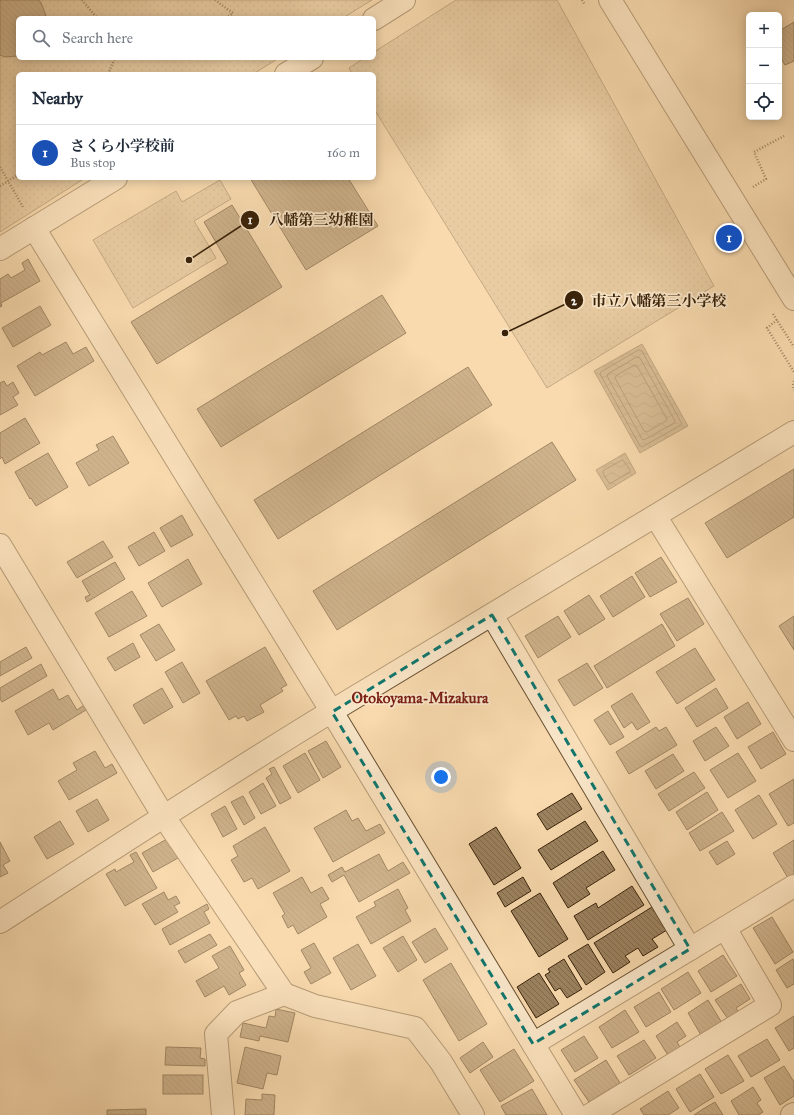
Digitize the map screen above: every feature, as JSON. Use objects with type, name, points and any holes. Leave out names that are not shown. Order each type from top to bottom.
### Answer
[{"type":"street","points":[[376,18],[404,0]]},
{"type":"street","points":[[610,0],[794,299]]},
{"type":"street","points":[[289,72],[309,60]]},
{"type":"street","points":[[0,250],[113,180]]},
{"type":"street","points":[[34,228],[332,712],[576,1115]]},
{"type":"street","points":[[0,922],[332,712],[794,432]]},
{"type":"street","points":[[656,517],[794,740]]},
{"type":"street","points":[[0,544],[164,817],[284,994],[315,1006],[415,1028],[441,1062],[472,1115]]},
{"type":"street","points":[[492,615],[690,949]]},
{"type":"street","points":[[533,1044],[794,886]]},
{"type":"street","points":[[590,1115],[770,1005],[725,928]]},
{"type":"street","points":[[222,1115],[216,1034],[237,1012],[284,994]]},
{"type":"path","points":[[82,0],[95,16]]},
{"type":"path","points":[[215,0],[233,13],[230,16]]},
{"type":"path","points":[[109,72],[113,60]]},
{"type":"path","points":[[753,187],[766,179],[754,152],[784,136]]},
{"type":"path","points":[[0,167],[34,228]]},
{"type":"path","points":[[0,186],[16,177]]},
{"type":"path","points":[[777,320],[767,328],[794,372]]},
{"type":"path","points":[[794,382],[794,390]]},
{"type":"highlighted area","points":[[492,615],[690,949],[533,1044],[332,712]]},
{"type":"shaded area","points":[[0,0],[372,0],[346,16],[16,16],[16,60],[276,60],[256,72],[16,72],[16,180],[82,180],[0,232]]},
{"type":"shaded area","points":[[456,0],[557,0],[714,286],[547,388],[376,112],[376,72],[351,72],[349,68],[361,60],[376,60],[376,51]]},
{"type":"shaded area","points":[[220,180],[231,199],[194,221],[216,258],[133,308],[93,240],[176,191],[182,202]]},
{"type":"water","points":[[642,344],[688,426],[640,453],[594,371]]},
{"type":"water","points":[[625,453],[636,473],[608,490],[596,470]]},
{"type":"building","points":[[0,0],[39,0],[46,16],[16,16],[16,56],[5,57],[0,55]]},
{"type":"building","points":[[794,22],[794,61],[785,65],[782,60],[782,29]]},
{"type":"building","points":[[251,180],[349,180],[378,226],[306,270]]},
{"type":"building","points":[[232,205],[282,287],[157,364],[131,322],[228,263],[204,222]]},
{"type":"building","points":[[28,259],[40,281],[1,303],[2,306],[0,307],[0,279],[8,274],[11,278],[25,270],[22,263]]},
{"type":"building","points":[[382,295],[406,333],[221,447],[197,409]]},
{"type":"building","points":[[40,306],[51,325],[13,347],[2,328]]},
{"type":"building","points":[[66,342],[73,354],[86,347],[94,361],[35,396],[17,366],[40,352],[42,355]]},
{"type":"building","points":[[468,367],[492,405],[278,539],[254,500]]},
{"type":"building","points":[[4,381],[7,386],[13,382],[19,393],[13,397],[18,405],[0,415],[0,383]]},
{"type":"building","points":[[25,418],[40,443],[5,464],[2,457],[0,459],[0,433]]},
{"type":"building","points":[[113,436],[129,463],[89,486],[76,463],[99,450],[96,445]]},
{"type":"building","points":[[552,442],[576,480],[337,630],[313,591]]},
{"type":"building","points":[[48,453],[68,487],[36,506],[31,498],[30,499],[15,472]]},
{"type":"building","points":[[794,469],[794,517],[727,558],[705,523]]},
{"type":"building","points":[[182,515],[193,535],[171,547],[160,528]]},
{"type":"building","points":[[154,532],[165,551],[139,566],[128,547]]},
{"type":"building","points":[[103,541],[113,557],[77,578],[67,562]]},
{"type":"building","points":[[661,557],[677,582],[650,597],[635,573]]},
{"type":"building","points":[[188,559],[202,584],[162,607],[148,583]]},
{"type":"building","points":[[115,562],[125,579],[87,602],[85,597],[90,595],[82,581]]},
{"type":"building","points":[[632,576],[645,597],[613,617],[600,596]]},
{"type":"building","points":[[132,591],[147,616],[109,637],[95,613]]},
{"type":"building","points":[[589,595],[605,619],[579,635],[564,611]]},
{"type":"building","points":[[688,598],[704,624],[677,641],[660,614]]},
{"type":"building","points":[[558,616],[571,637],[538,658],[525,636]]},
{"type":"building","points":[[794,616],[794,650],[779,626]]},
{"type":"building","points":[[159,624],[175,650],[156,661],[140,635]]},
{"type":"building","points":[[662,624],[675,646],[607,688],[594,666]]},
{"type":"building","points":[[133,643],[140,657],[115,671],[107,658]]},
{"type":"building","points":[[26,647],[32,658],[0,676],[0,662]]},
{"type":"building","points":[[265,647],[287,685],[281,688],[283,691],[260,705],[264,712],[247,721],[244,716],[238,719],[236,716],[229,720],[206,681]]},
{"type":"building","points":[[695,648],[715,680],[677,704],[656,672]]},
{"type":"building","points":[[182,662],[200,693],[183,703],[165,672]]},
{"type":"building","points":[[587,663],[603,688],[574,706],[558,680]]},
{"type":"building","points":[[41,664],[47,676],[2,702],[0,699],[0,688]]},
{"type":"building","points":[[162,688],[173,707],[144,724],[133,705]]},
{"type":"building","points":[[716,688],[728,708],[697,727],[685,708]]},
{"type":"building","points":[[53,689],[59,700],[68,695],[77,710],[84,705],[86,710],[53,730],[49,723],[28,735],[15,711]]},
{"type":"building","points":[[632,693],[650,722],[637,730],[632,722],[624,728],[611,706]]},
{"type":"building","points":[[748,702],[761,724],[737,739],[724,717]]},
{"type":"building","points":[[608,711],[624,737],[610,745],[594,720]]},
{"type":"building","points":[[656,727],[659,731],[666,727],[677,745],[629,774],[616,752]]},
{"type":"building","points":[[716,727],[729,746],[705,761],[693,741]]},
{"type":"building","points":[[773,732],[786,754],[761,769],[748,747]]},
{"type":"building","points":[[326,741],[341,767],[323,778],[308,751]]},
{"type":"building","points":[[95,751],[105,768],[112,764],[117,773],[69,800],[58,781],[77,770],[73,763]]},
{"type":"building","points":[[305,753],[320,780],[298,793],[283,766]]},
{"type":"building","points":[[738,753],[756,781],[728,798],[710,770]]},
{"type":"building","points":[[673,754],[684,771],[656,789],[645,771]]},
{"type":"building","points":[[274,767],[291,798],[280,804],[266,778],[272,774],[269,769]]},
{"type":"building","points":[[694,772],[705,788],[669,811],[658,794]]},
{"type":"building","points":[[794,779],[794,823],[788,826],[769,794]]},
{"type":"building","points":[[263,783],[276,806],[261,814],[249,792]]},
{"type":"building","points":[[707,792],[718,810],[687,830],[676,812]]},
{"type":"building","points":[[572,793],[582,809],[547,830],[537,814]]},
{"type":"building","points":[[759,795],[777,824],[753,839],[735,810]]},
{"type":"building","points":[[243,796],[255,818],[244,825],[231,802]]},
{"type":"building","points":[[97,799],[109,820],[88,832],[76,811]]},
{"type":"building","points":[[225,806],[237,829],[223,837],[211,814]]},
{"type":"building","points":[[346,810],[352,821],[358,818],[366,831],[380,824],[385,833],[333,862],[314,828]]},
{"type":"building","points":[[722,812],[734,831],[700,851],[689,833]]},
{"type":"building","points":[[60,821],[74,844],[47,859],[34,837]]},
{"type":"building","points":[[585,821],[598,841],[551,870],[538,850]]},
{"type":"building","points":[[265,827],[290,871],[258,889],[252,878],[244,882],[231,860],[238,856],[233,846]]},
{"type":"building","points":[[496,827],[521,868],[494,885],[469,844]]},
{"type":"building","points":[[167,839],[178,858],[153,872],[142,853]]},
{"type":"building","points":[[794,840],[794,874],[788,878],[773,853]]},
{"type":"building","points":[[727,841],[735,854],[717,865],[709,852]]},
{"type":"building","points":[[0,842],[10,861],[3,865],[8,873],[0,877]]},
{"type":"building","points":[[603,851],[615,870],[586,888],[590,894],[568,908],[553,883]]},
{"type":"building","points":[[136,852],[157,888],[125,906],[106,874],[115,869],[116,872],[134,862],[130,855]]},
{"type":"building","points":[[379,854],[388,871],[403,862],[410,873],[359,902],[344,875],[332,882],[328,875],[342,867],[345,872]]},
{"type":"building","points":[[302,877],[311,893],[322,887],[329,899],[320,904],[327,917],[298,934],[293,925],[288,928],[282,916],[285,914],[273,893]]},
{"type":"building","points":[[523,877],[531,891],[505,907],[497,893]]},
{"type":"building","points":[[632,886],[644,905],[588,940],[574,916],[596,903],[598,908]]},
{"type":"building","points":[[398,889],[408,908],[405,910],[411,921],[371,944],[356,917],[376,906],[374,902]]},
{"type":"building","points":[[164,892],[168,900],[176,896],[180,903],[174,906],[178,912],[155,925],[142,904]]},
{"type":"building","points":[[540,893],[568,939],[539,957],[511,911]]},
{"type":"building","points":[[207,904],[209,909],[204,912],[210,923],[170,945],[162,929]]},
{"type":"building","points":[[652,907],[667,930],[652,939],[658,947],[643,956],[638,948],[625,956],[630,962],[613,973],[594,943]]},
{"type":"building","points":[[772,917],[793,952],[775,964],[753,928]]},
{"type":"building","points":[[435,928],[448,949],[425,963],[412,942]]},
{"type":"building","points":[[210,934],[217,945],[185,963],[178,951]]},
{"type":"building","points":[[403,936],[417,960],[398,972],[383,948]]},
{"type":"building","points":[[314,943],[331,973],[311,984],[304,972],[311,968],[301,950]]},
{"type":"building","points":[[358,944],[376,976],[351,990],[333,958]]},
{"type":"building","points":[[588,944],[605,972],[586,985],[568,956]]},
{"type":"building","points":[[230,946],[244,970],[239,973],[246,985],[229,995],[224,986],[205,997],[196,981],[219,968],[212,956]]},
{"type":"building","points":[[723,955],[737,976],[711,992],[698,971]]},
{"type":"building","points":[[564,959],[582,989],[567,998],[560,988],[555,991],[545,975],[550,972],[548,969]]},
{"type":"building","points":[[793,959],[794,984],[787,988],[776,970]]},
{"type":"building","points":[[451,963],[487,1024],[459,1041],[423,980]]},
{"type":"building","points":[[688,972],[701,993],[674,1010],[661,989]]},
{"type":"building","points":[[539,973],[559,1004],[536,1018],[517,987]]},
{"type":"building","points":[[741,984],[750,999],[736,1008],[741,1016],[730,1022],[715,1000]]},
{"type":"building","points":[[659,992],[671,1012],[646,1027],[634,1007]]},
{"type":"building","points":[[708,1000],[722,1023],[701,1035],[688,1013]]},
{"type":"building","points":[[276,1009],[295,1013],[288,1042],[260,1036],[259,1041],[240,1037],[243,1023],[266,1028],[269,1016],[275,1017]]},
{"type":"building","points":[[625,1010],[639,1032],[612,1048],[599,1027]]},
{"type":"building","points":[[794,1016],[794,1048],[789,1051],[775,1028]]},
{"type":"building","points":[[677,1022],[686,1036],[677,1042],[682,1050],[669,1057],[656,1036]]},
{"type":"building","points":[[584,1036],[598,1058],[575,1072],[561,1050]]},
{"type":"building","points":[[767,1039],[780,1060],[751,1077],[738,1056]]},
{"type":"building","points":[[644,1040],[656,1058],[629,1075],[617,1056]]},
{"type":"building","points":[[483,1042],[493,1057],[470,1073],[460,1058]]},
{"type":"building","points":[[166,1047],[201,1048],[200,1058],[205,1059],[205,1066],[165,1065]]},
{"type":"building","points":[[245,1047],[281,1056],[277,1075],[267,1073],[263,1089],[237,1083]]},
{"type":"building","points":[[514,1049],[534,1081],[500,1102],[480,1070]]},
{"type":"building","points":[[728,1055],[744,1081],[721,1094],[705,1069]]},
{"type":"building","points":[[606,1060],[620,1083],[589,1102],[574,1080]]},
{"type":"building","points":[[784,1066],[794,1082],[794,1096],[780,1105],[764,1078]]},
{"type":"building","points":[[700,1074],[714,1097],[690,1112],[676,1089]]},
{"type":"building","points":[[163,1075],[203,1075],[203,1094],[163,1094]]},
{"type":"building","points":[[753,1087],[761,1100],[757,1103],[763,1112],[758,1115],[739,1115],[731,1101]]},
{"type":"building","points":[[532,1089],[547,1115],[506,1115],[501,1106]]},
{"type":"building","points":[[668,1091],[679,1108],[668,1115],[644,1115],[640,1109]]},
{"type":"building","points":[[262,1094],[275,1095],[274,1115],[245,1115],[246,1099],[262,1100]]},
{"type":"building","points":[[715,1102],[723,1115],[694,1115],[703,1109]]},
{"type":"building","points":[[146,1109],[146,1115],[107,1115],[107,1110]]},
{"type":"place","name":"さくら小学校前","points":[[729,238]]},
{"type":"place","name":"八幡第三幼稚園","points":[[189,260]]},
{"type":"place","name":"市立八幡第三小学校","points":[[505,333]]},
{"type":"district","name":"Otokoyama-Mizakura","points":[[420,698]]}]
